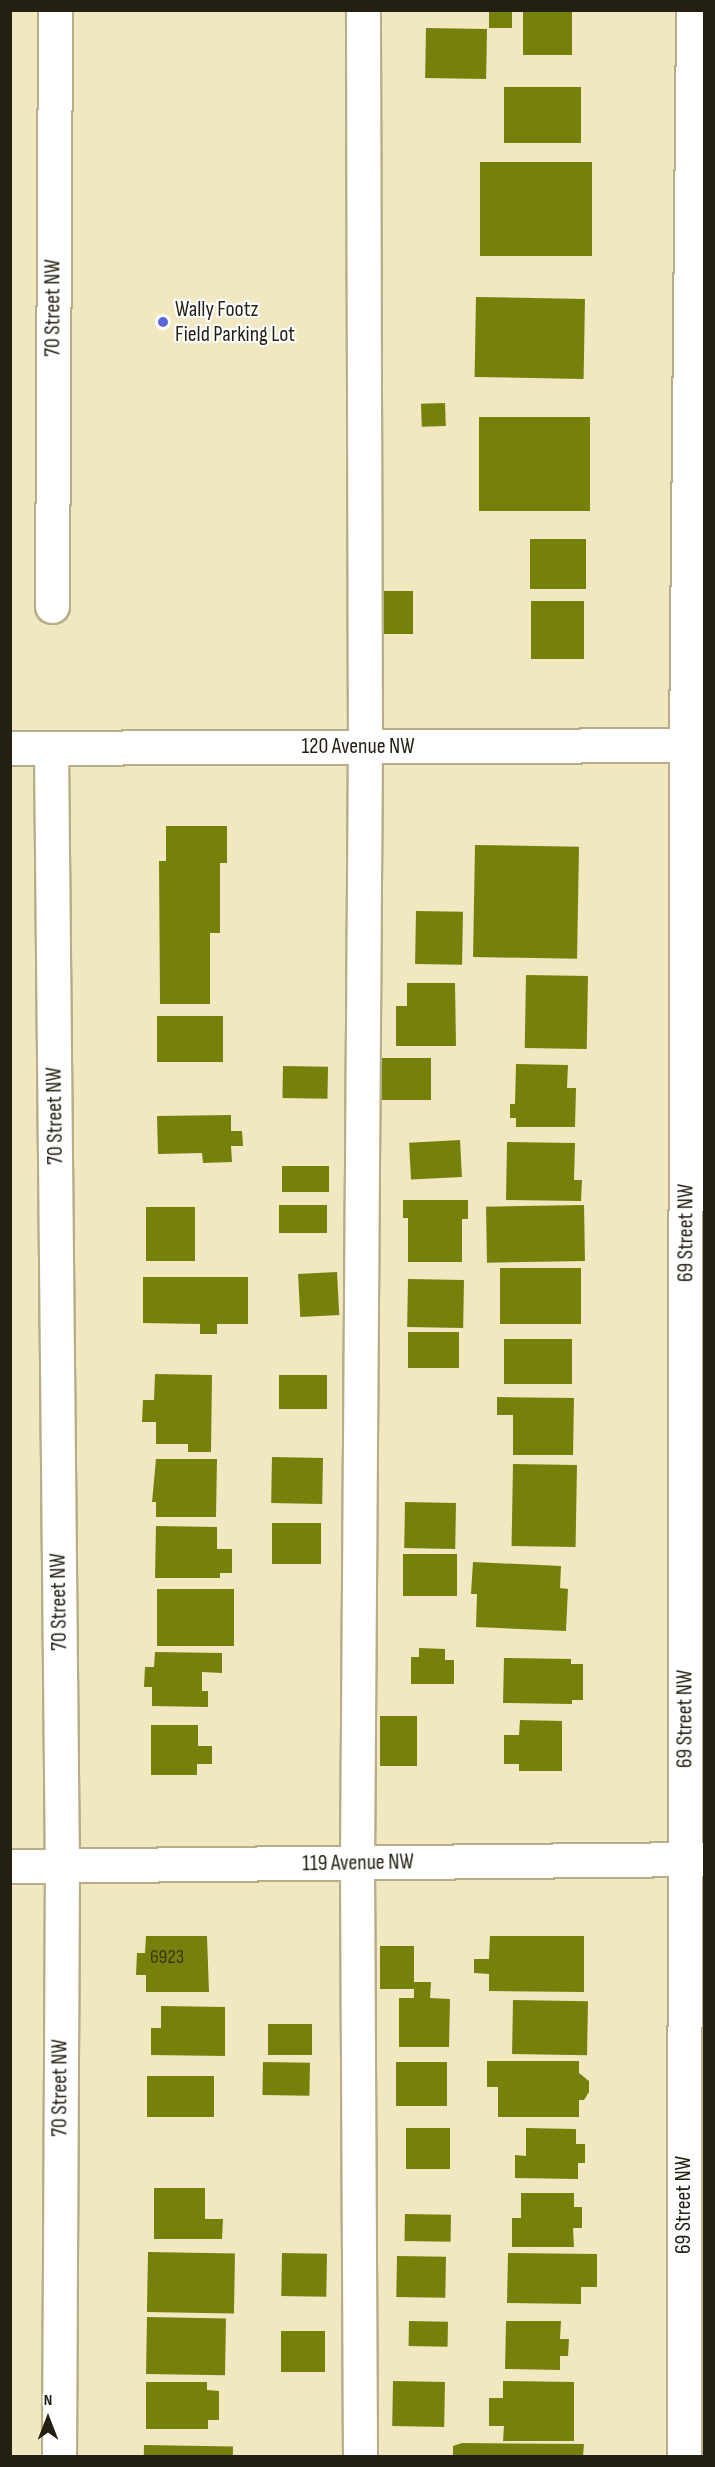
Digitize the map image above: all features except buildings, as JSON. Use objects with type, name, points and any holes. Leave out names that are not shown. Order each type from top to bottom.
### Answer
[{"type":"street","name":"70 Street NW","points":[[52,606],[55,10]]},
{"type":"street","points":[[360,2457],[357,1863],[365,747],[363,10]]},
{"type":"street","name":"69 Street NW","points":[[684,2457],[695,1858],[693,10]]},
{"type":"street","name":"120 Avenue NW","points":[[10,748],[695,745]]},
{"type":"street","name":"70 Street NW","points":[[51,748],[62,1866],[59,2457]]},
{"type":"street","name":"119 Avenue NW","points":[[10,1866],[695,1858]]},
{"type":"place","name":"Wally Footz Field Parking Lot","points":[[163,322]]}]
